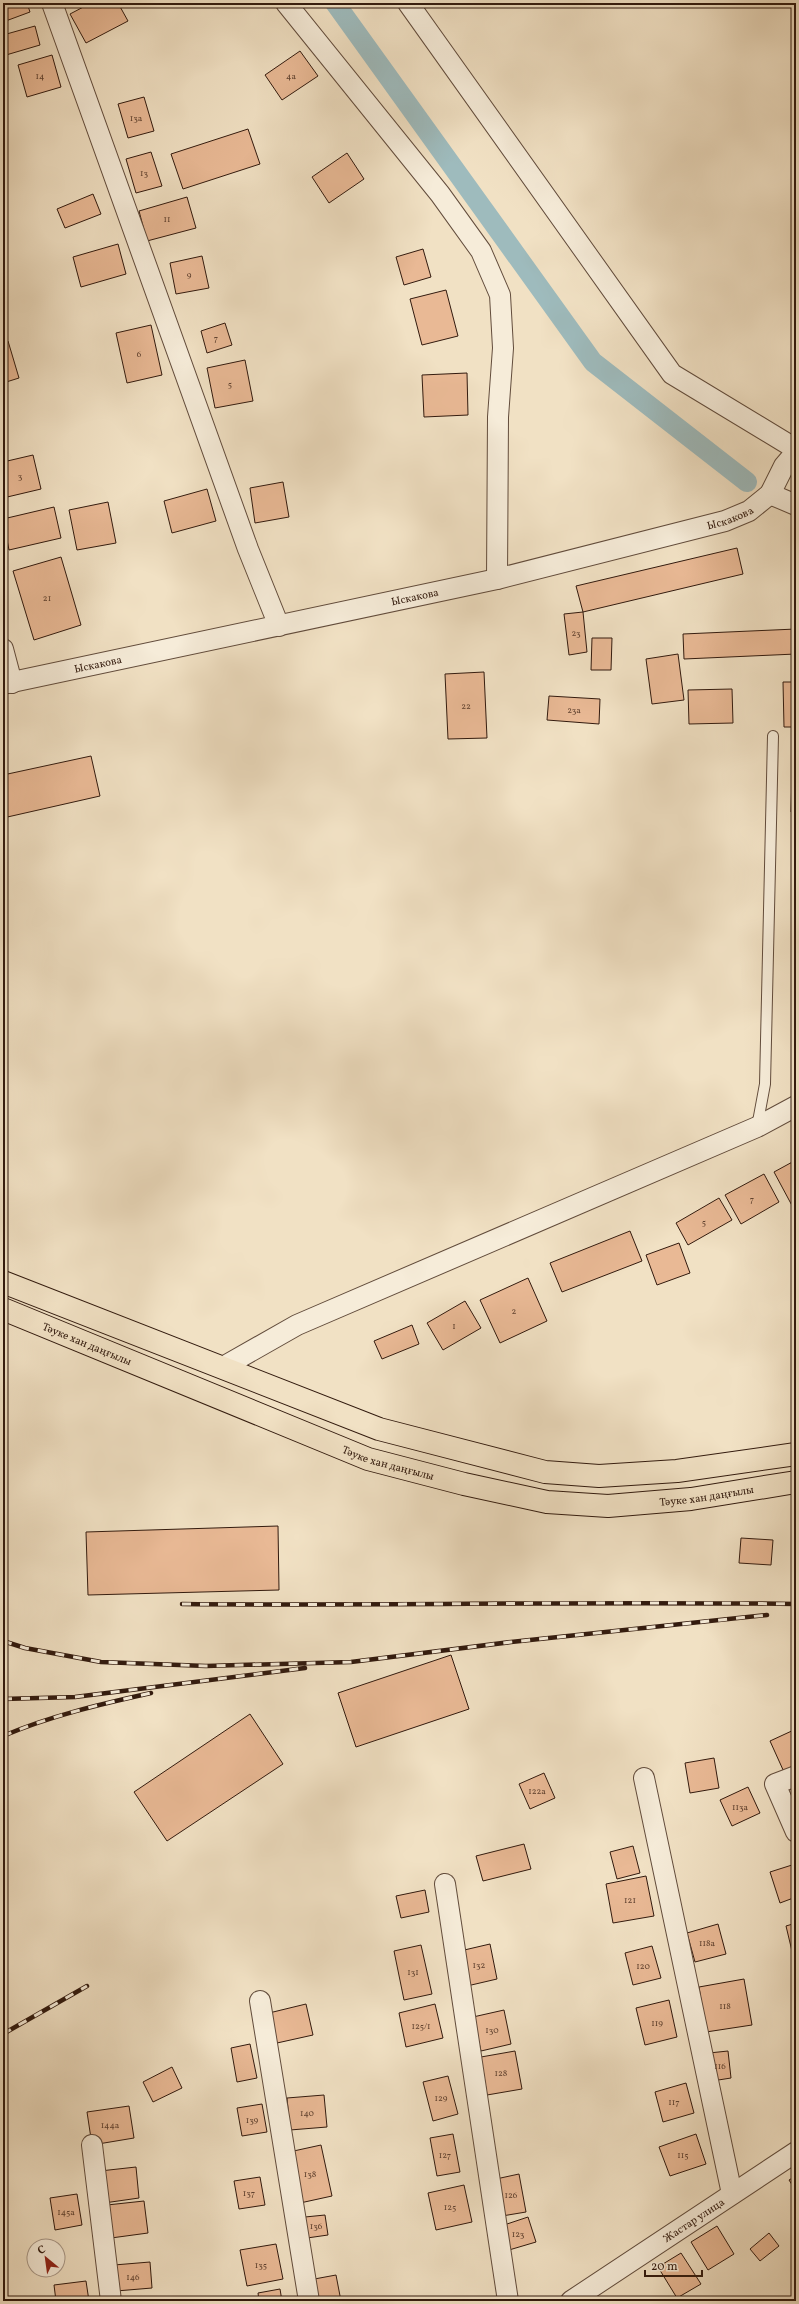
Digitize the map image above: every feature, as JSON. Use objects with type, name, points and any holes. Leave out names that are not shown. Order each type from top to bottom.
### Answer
[{"type":"main road","points":[[3,1282],[379,1428],[546,1472],[599,1476],[678,1471],[796,1454]]},
{"type":"main road","points":[[53,1328],[62,1305]]},
{"type":"main road","name":"Тәуке хан даңғылы","points":[[3,1309],[53,1328],[368,1459],[464,1484],[548,1502],[608,1506],[691,1499],[796,1482]]},
{"type":"main road","points":[[368,1459],[379,1428]]},
{"type":"street","points":[[52,3],[248,549],[279,626]]},
{"type":"street","points":[[286,3],[440,194],[477,245],[500,295],[504,348],[498,417],[497,579]]},
{"type":"street","points":[[408,3],[672,374],[796,450]]},
{"type":"street","name":"Ыскакова","points":[[8,684],[497,579],[725,521],[749,511],[770,494],[784,466],[796,450]]},
{"type":"street","points":[[770,494],[796,506]]},
{"type":"street","points":[[3,649],[8,684]]},
{"type":"street","points":[[223,1367],[297,1326],[757,1127],[796,1106]]},
{"type":"street","points":[[796,1776],[775,1784],[796,1832]]},
{"type":"street","points":[[644,1778],[732,2194]]},
{"type":"street","points":[[445,1884],[508,2301]]},
{"type":"street","points":[[260,2001],[309,2301]]},
{"type":"street","points":[[92,2145],[111,2301]]},
{"type":"street","name":"Жастар улица","points":[[571,2301],[796,2152]]},
{"type":"lane","points":[[757,1127],[766,1084],[773,736]]},
{"type":"building","points":[[3,3],[27,3],[30,12],[3,22]]},
{"type":"building","points":[[91,3],[118,3],[128,21],[86,43],[70,14]]},
{"type":"building","points":[[35,26],[40,45],[6,55],[3,35]]},
{"type":"building","points":[[300,51],[318,76],[282,100],[265,75]]},
{"type":"building","points":[[52,55],[61,87],[27,97],[18,65]]},
{"type":"building","points":[[144,97],[154,131],[128,138],[118,104]]},
{"type":"building","points":[[248,129],[260,164],[183,189],[171,154]]},
{"type":"building","points":[[151,152],[162,186],[136,193],[126,159]]},
{"type":"building","points":[[347,153],[364,179],[329,203],[312,177]]},
{"type":"building","points":[[93,194],[101,214],[65,228],[57,209]]},
{"type":"building","points":[[187,197],[196,228],[147,241],[139,211]]},
{"type":"building","points":[[118,244],[126,274],[81,287],[73,257]]},
{"type":"building","points":[[423,249],[431,277],[404,285],[396,257]]},
{"type":"building","points":[[202,256],[209,288],[176,294],[170,263]]},
{"type":"building","points":[[446,290],[458,336],[422,345],[410,299]]},
{"type":"building","points":[[225,323],[232,345],[207,353],[201,331]]},
{"type":"building","points":[[151,325],[162,375],[127,383],[116,333]]},
{"type":"building","points":[[8,341],[19,378],[3,383],[3,343]]},
{"type":"building","points":[[245,360],[253,401],[215,408],[207,368]]},
{"type":"building","points":[[467,373],[468,415],[424,417],[422,375]]},
{"type":"building","points":[[33,455],[41,489],[3,498],[3,462]]},
{"type":"building","points":[[283,482],[289,517],[255,523],[250,488]]},
{"type":"building","points":[[207,489],[216,521],[172,533],[164,501]]},
{"type":"building","points":[[108,502],[116,543],[77,550],[69,510]]},
{"type":"building","points":[[54,507],[61,538],[9,550],[3,519]]},
{"type":"building","points":[[737,548],[743,574],[583,612],[576,586]]},
{"type":"building","points":[[61,557],[81,625],[34,640],[13,571]]},
{"type":"building","points":[[583,612],[587,652],[569,655],[564,614]]},
{"type":"building","points":[[796,629],[796,654],[684,659],[683,634]]},
{"type":"building","points":[[592,638],[612,638],[611,670],[591,670]]},
{"type":"building","points":[[678,654],[684,700],[652,704],[646,659]]},
{"type":"building","points":[[484,672],[487,738],[448,739],[445,674]]},
{"type":"building","points":[[783,682],[796,682],[796,727],[784,727]]},
{"type":"building","points":[[732,689],[733,723],[689,724],[688,690]]},
{"type":"building","points":[[549,696],[600,699],[599,724],[547,720]]},
{"type":"building","points":[[91,756],[100,796],[3,818],[3,775]]},
{"type":"building","points":[[792,773],[796,773],[796,812],[791,812]]},
{"type":"building","points":[[796,1160],[796,1213],[774,1172]]},
{"type":"building","points":[[764,1174],[779,1202],[741,1224],[725,1195]]},
{"type":"building","points":[[719,1198],[732,1220],[688,1245],[676,1223]]},
{"type":"building","points":[[630,1231],[642,1261],[562,1292],[550,1263]]},
{"type":"building","points":[[679,1243],[690,1273],[657,1285],[646,1255]]},
{"type":"building","points":[[528,1278],[547,1321],[500,1343],[480,1300]]},
{"type":"building","points":[[465,1301],[481,1328],[443,1350],[427,1323]]},
{"type":"building","points":[[412,1325],[419,1344],[382,1359],[374,1341]]},
{"type":"building","points":[[278,1526],[279,1590],[88,1595],[86,1532]]},
{"type":"building","points":[[741,1538],[773,1540],[771,1565],[739,1563]]},
{"type":"building","points":[[451,1655],[469,1709],[356,1747],[338,1693]]},
{"type":"building","points":[[250,1714],[283,1764],[167,1841],[134,1792]]},
{"type":"building","points":[[796,1729],[796,1766],[784,1772],[770,1741]]},
{"type":"building","points":[[714,1758],[719,1788],[690,1793],[685,1763]]},
{"type":"building","points":[[544,1773],[555,1798],[530,1809],[519,1784]]},
{"type":"building","points":[[748,1787],[760,1813],[732,1826],[720,1800]]},
{"type":"building","points":[[524,1844],[531,1869],[483,1881],[476,1856]]},
{"type":"building","points":[[633,1846],[640,1873],[617,1879],[610,1852]]},
{"type":"building","points":[[792,1865],[796,1878],[796,1897],[780,1903],[770,1872]]},
{"type":"building","points":[[646,1876],[654,1916],[613,1923],[606,1884]]},
{"type":"building","points":[[425,1890],[429,1912],[401,1918],[396,1896]]},
{"type":"building","points":[[796,1923],[796,1968],[786,1926]]},
{"type":"building","points":[[718,1924],[726,1954],[695,1962],[687,1933]]},
{"type":"building","points":[[490,1944],[497,1979],[467,1986],[460,1951]]},
{"type":"building","points":[[421,1945],[432,1994],[404,2000],[394,1951]]},
{"type":"building","points":[[652,1946],[661,1978],[633,1985],[625,1953]]},
{"type":"building","points":[[744,1979],[752,2025],[706,2032],[699,1987]]},
{"type":"building","points":[[669,2000],[677,2037],[645,2045],[636,2008]]},
{"type":"building","points":[[306,2004],[313,2035],[277,2043],[269,2013]]},
{"type":"building","points":[[435,2004],[443,2038],[406,2047],[399,2013]]},
{"type":"building","points":[[504,2010],[511,2044],[481,2051],[473,2017]]},
{"type":"building","points":[[250,2044],[257,2078],[237,2082],[231,2048]]},
{"type":"building","points":[[515,2051],[522,2089],[487,2095],[481,2057]]},
{"type":"building","points":[[728,2051],[731,2078],[712,2081],[709,2053]]},
{"type":"building","points":[[172,2067],[182,2088],[153,2102],[143,2082]]},
{"type":"building","points":[[448,2076],[458,2114],[433,2121],[423,2082]]},
{"type":"building","points":[[686,2083],[694,2113],[663,2122],[655,2092]]},
{"type":"building","points":[[324,2095],[327,2127],[290,2130],[287,2098]]},
{"type":"building","points":[[262,2104],[267,2132],[242,2136],[237,2108]]},
{"type":"building","points":[[129,2106],[134,2138],[92,2145],[87,2112]]},
{"type":"building","points":[[453,2134],[460,2172],[437,2176],[430,2138]]},
{"type":"building","points":[[696,2134],[706,2164],[670,2176],[659,2147]]},
{"type":"building","points":[[321,2145],[332,2196],[300,2203],[289,2152]]},
{"type":"building","points":[[136,2167],[139,2198],[104,2203],[100,2171]]},
{"type":"building","points":[[519,2174],[526,2212],[502,2216],[496,2179]]},
{"type":"building","points":[[796,2176],[796,2191],[789,2180]]},
{"type":"building","points":[[260,2177],[265,2205],[239,2209],[234,2181]]},
{"type":"building","points":[[464,2185],[472,2222],[436,2230],[428,2193]]},
{"type":"building","points":[[77,2194],[82,2225],[55,2230],[50,2198]]},
{"type":"building","points":[[144,2201],[148,2233],[111,2238],[107,2205]]},
{"type":"building","points":[[325,2215],[328,2235],[307,2238],[305,2217]]},
{"type":"building","points":[[528,2217],[536,2242],[509,2250],[501,2226]]},
{"type":"building","points":[[717,2226],[734,2254],[708,2270],[691,2242]]},
{"type":"building","points":[[769,2233],[779,2246],[760,2261],[750,2249]]},
{"type":"building","points":[[276,2244],[283,2279],[247,2286],[240,2250]]},
{"type":"building","points":[[681,2253],[701,2284],[677,2298],[658,2267]]},
{"type":"building","points":[[150,2262],[152,2288],[116,2291],[114,2265]]},
{"type":"building","points":[[336,2275],[341,2301],[314,2301],[309,2280]]},
{"type":"building","points":[[86,2281],[89,2301],[56,2301],[54,2285]]},
{"type":"building","points":[[280,2289],[282,2301],[259,2301],[258,2293]]},
{"type":"waterway","points":[[335,3],[593,362],[747,482]]},
{"type":"railway","points":[[182,1604],[796,1604]]},
{"type":"railway","points":[[3,1641],[25,1648],[101,1662],[206,1666],[351,1662],[511,1642],[767,1615]]},
{"type":"railway","points":[[3,1699],[75,1697],[305,1668]]},
{"type":"railway","points":[[3,1736],[39,1722],[95,1706],[151,1693]]},
{"type":"railway","points":[[3,2034],[87,1986]]}]
